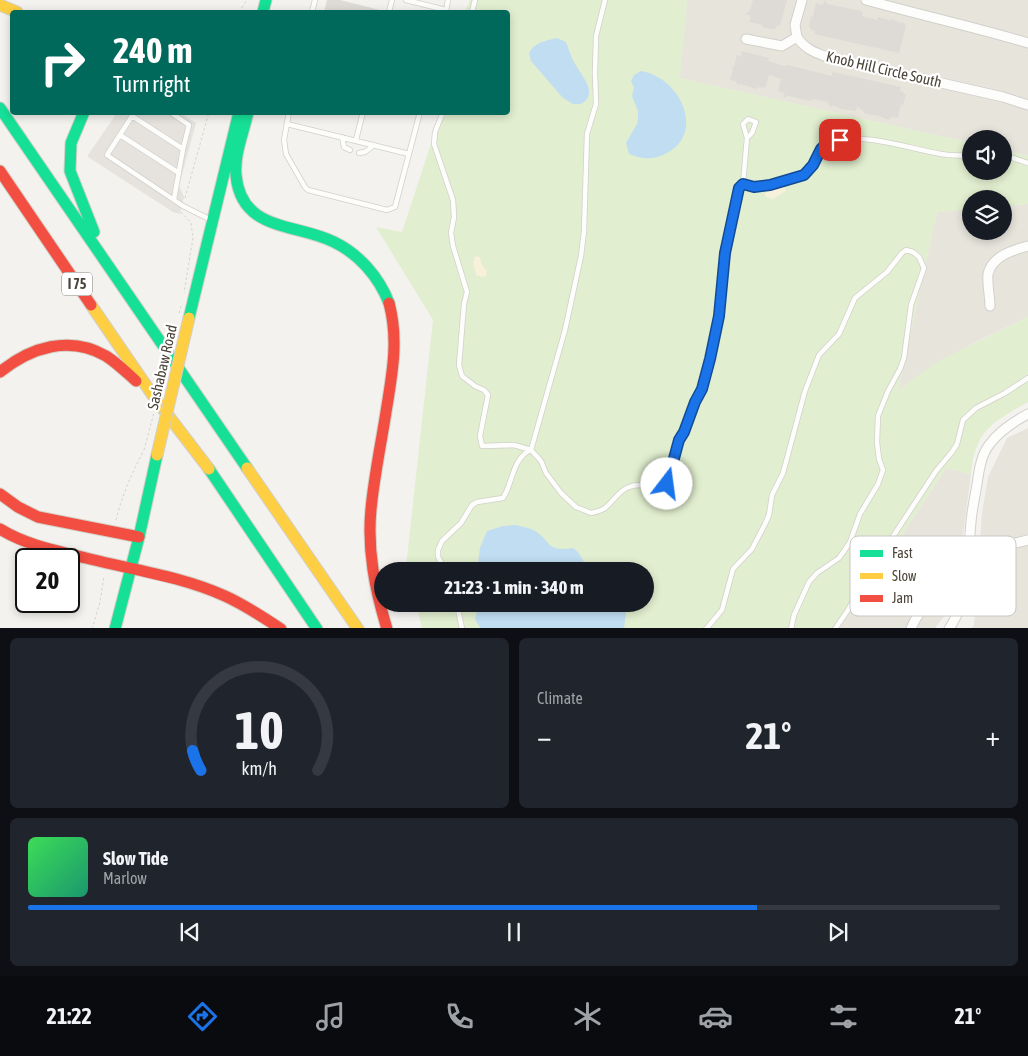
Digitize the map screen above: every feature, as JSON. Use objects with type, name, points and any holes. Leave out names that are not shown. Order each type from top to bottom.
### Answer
[{"type":"main road","points":[[0,5],[12,10]]},
{"type":"main road","name":"I 75","points":[[0,108],[358,628]]},
{"type":"main road","points":[[82,115],[71,143],[70,171],[89,222],[114,274]]},
{"type":"main road","name":"Sashabaw Road","points":[[115,628],[139,537],[184,317],[214,220],[238,115]]},
{"type":"main road","points":[[247,115],[236,169],[236,184],[243,202],[253,214],[266,222],[328,239],[352,253],[374,276],[383,289],[391,310],[394,328],[394,354],[374,492],[370,543],[375,587],[387,628]]},
{"type":"main road","name":"I 75","points":[[0,171],[154,397],[222,487],[317,628]]},
{"type":"main road","points":[[0,372],[24,354],[37,349],[53,346],[80,347],[106,356],[116,362],[154,397]]},
{"type":"main road","points":[[0,494],[23,512],[38,517],[139,537]]},
{"type":"main road","points":[[0,529],[20,541],[37,547],[215,592],[250,609],[282,628]]},
{"type":"street","points":[[746,39],[782,46],[797,37],[796,25],[802,0]]},
{"type":"street","points":[[866,0],[946,22],[972,26],[1028,43]]},
{"type":"street","name":"Knob Hill Circle South","points":[[797,37],[811,52],[1003,97],[1028,105]]},
{"type":"street","points":[[990,306],[988,274],[995,262],[1005,253],[1028,246]]},
{"type":"street","points":[[970,536],[977,486],[985,452],[988,446],[1014,421],[1028,414]]},
{"type":"street","points":[[911,628],[917,616]]},
{"type":"street","points":[[949,628],[957,616]]},
{"type":"lane","points":[[406,0],[442,10]]},
{"type":"lane","points":[[441,562],[438,557],[438,550],[442,541],[461,523],[472,505],[477,502],[503,498],[515,468],[526,452],[531,450],[565,330],[581,256],[587,134],[596,104],[594,73],[596,36],[605,0]]},
{"type":"lane","points":[[132,115],[107,155],[194,212],[214,220]]},
{"type":"lane","points":[[134,115],[183,149]]},
{"type":"lane","points":[[174,115],[189,125],[174,199]]},
{"type":"lane","points":[[288,115],[284,140],[286,154],[308,190],[387,210],[394,206],[419,115]]},
{"type":"lane","points":[[356,140],[362,115]]},
{"type":"lane","points":[[441,115],[434,144],[454,200],[454,217],[451,233],[467,292],[464,304],[459,365],[462,376],[474,386],[484,390],[488,395],[480,436],[482,446],[514,445],[531,450],[561,493],[576,507],[590,513],[606,507],[621,491],[630,486],[642,484],[660,488],[667,484],[679,440],[702,389],[710,359],[719,316],[725,253],[739,188],[743,184],[747,138]]},
{"type":"lane","points":[[287,124],[409,154]]},
{"type":"lane","points":[[120,135],[179,173]]},
{"type":"lane","points":[[342,137],[344,147],[350,150]]},
{"type":"lane","points":[[743,184],[754,187],[770,185],[804,175],[827,143],[840,140],[860,139],[895,144],[940,154],[962,155]]},
{"type":"lane","points":[[359,153],[365,152],[374,145]]},
{"type":"lane","points":[[1012,158],[1028,163]]},
{"type":"lane","points":[[706,628],[722,610],[733,569],[752,549],[765,524],[772,495],[783,472],[805,391],[819,356],[839,334],[855,298],[887,272],[906,250],[913,252],[919,257],[924,268],[911,305],[908,336],[900,369],[888,391],[878,416],[877,442],[879,460],[883,470],[878,484],[860,514],[852,536]]},
{"type":"lane","points":[[894,536],[957,444],[963,420],[976,408],[1028,378]]},
{"type":"lane","points":[[791,628],[794,615],[809,582],[817,572],[839,558],[850,542]]},
{"type":"lane","points":[[835,628],[850,606]]},
{"type":"lane","points":[[459,612],[462,628]]},
{"type":"path","points":[[181,306],[184,317]]},
{"type":"path","points":[[114,532],[121,500],[144,450],[169,354]]},
{"type":"path","points":[[92,628],[100,602],[106,563]]},
{"type":"shaded area","points":[[687,0],[1028,0],[1028,156],[1012,152],[1012,130],[962,130],[962,141],[679,78]]},
{"type":"shaded area","points":[[116,115],[184,115],[196,123],[179,186],[184,197],[180,214],[173,212],[88,157]]},
{"type":"shaded area","points":[[1028,204],[1028,317],[972,344],[898,390],[937,212],[962,210],[962,240],[1012,240],[1012,205]]},
{"type":"shaded area","points":[[1028,428],[1028,628],[972,628],[975,616],[1016,616],[1016,536],[980,536],[988,477],[1007,438]]},
{"type":"shaded area","points":[[946,468],[971,474],[963,536],[901,536]]},
{"type":"shaded area","points":[[850,612],[850,616],[944,616],[935,628],[839,628]]},
{"type":"green space","points":[[470,0],[687,0],[680,78],[962,141],[962,180],[1012,180],[1012,152],[1028,156],[1028,204],[1012,205],[1012,190],[962,190],[962,210],[937,212],[898,390],[940,360],[1028,317],[1028,402],[988,429],[977,447],[971,474],[946,468],[901,536],[850,536],[850,611],[838,628],[422,628],[418,612],[654,612],[654,562],[407,562],[433,320],[376,227],[402,232],[440,115],[510,115],[510,10],[466,10]]},
{"type":"sand","points":[[779,186],[784,187],[786,191],[773,199],[766,197],[767,190]]},
{"type":"sand","points":[[475,256],[480,257],[482,265],[487,271],[486,276],[476,275],[473,262]]},
{"type":"water","points":[[557,38],[566,42],[588,86],[589,96],[581,104],[573,104],[563,98],[531,61],[529,53],[534,46]]},
{"type":"water","points":[[641,71],[656,76],[668,84],[678,96],[684,108],[686,122],[684,135],[676,146],[659,157],[642,158],[629,154],[626,143],[637,124],[638,118],[638,111],[632,96],[634,88],[631,81],[634,75]]},
{"type":"water","points":[[515,525],[529,528],[542,536],[552,547],[573,548],[584,562],[478,562],[480,548],[487,531],[503,526]]},
{"type":"water","points":[[477,612],[626,612],[624,628],[480,628],[475,619]]},
{"type":"building","points":[[327,0],[340,0],[380,10],[324,10]]},
{"type":"building","points":[[753,0],[787,0],[780,26],[777,25],[776,29],[773,28],[773,30],[762,27],[763,25],[749,22],[751,16],[745,14],[750,10]]},
{"type":"building","points":[[824,0],[828,4],[861,11],[863,13],[862,16],[877,20],[878,17],[903,22],[906,26],[899,53],[814,34],[815,31],[809,27],[811,16],[813,17],[816,3],[823,5]]},
{"type":"building","points":[[742,51],[769,58],[768,61],[784,66],[788,65],[832,76],[832,72],[901,87],[900,91],[906,94],[903,105],[901,104],[898,118],[892,117],[888,120],[866,114],[857,106],[856,111],[841,109],[833,105],[830,107],[828,102],[813,99],[810,101],[789,96],[783,98],[785,93],[778,91],[781,79],[769,75],[765,88],[759,87],[756,89],[741,84],[738,85],[735,81],[730,80],[732,67],[737,55],[741,56]]},
{"type":"traffic: fast","points":[[264,10],[266,0]]},
{"type":"traffic: fast","points":[[0,108],[247,468]]},
{"type":"traffic: fast","points":[[83,115],[71,143],[70,171],[94,232]]},
{"type":"traffic: fast","points":[[189,318],[238,115]]},
{"type":"traffic: fast","points":[[247,115],[238,151],[236,175],[240,193],[248,207],[259,216],[273,223],[319,236],[334,242],[352,253],[374,275],[389,303]]},
{"type":"traffic: fast","points":[[115,628],[139,537],[157,455]]},
{"type":"traffic: fast","points":[[209,469],[316,628]]},
{"type":"traffic: slow","points":[[0,5],[12,10]]},
{"type":"traffic: slow","points":[[91,305],[154,397],[209,469]]},
{"type":"traffic: slow","points":[[157,455],[189,318]]},
{"type":"traffic: slow","points":[[247,468],[357,628]]},
{"type":"traffic: jam","points":[[0,171],[91,305]]},
{"type":"traffic: jam","points":[[387,628],[373,570],[370,525],[393,358],[394,330],[389,303]]},
{"type":"traffic: jam","points":[[0,372],[12,363],[38,350],[65,345],[79,346],[106,356],[136,381]]},
{"type":"traffic: jam","points":[[0,494],[18,507],[38,517],[139,537]]},
{"type":"traffic: jam","points":[[0,529],[21,540],[44,547],[159,574],[209,589],[240,603],[279,628]]},
{"type":"route","points":[[667,484],[679,440],[702,389],[710,359],[719,316],[725,253],[739,188],[743,184],[754,187],[770,185],[804,175],[827,143],[840,140]]}]
